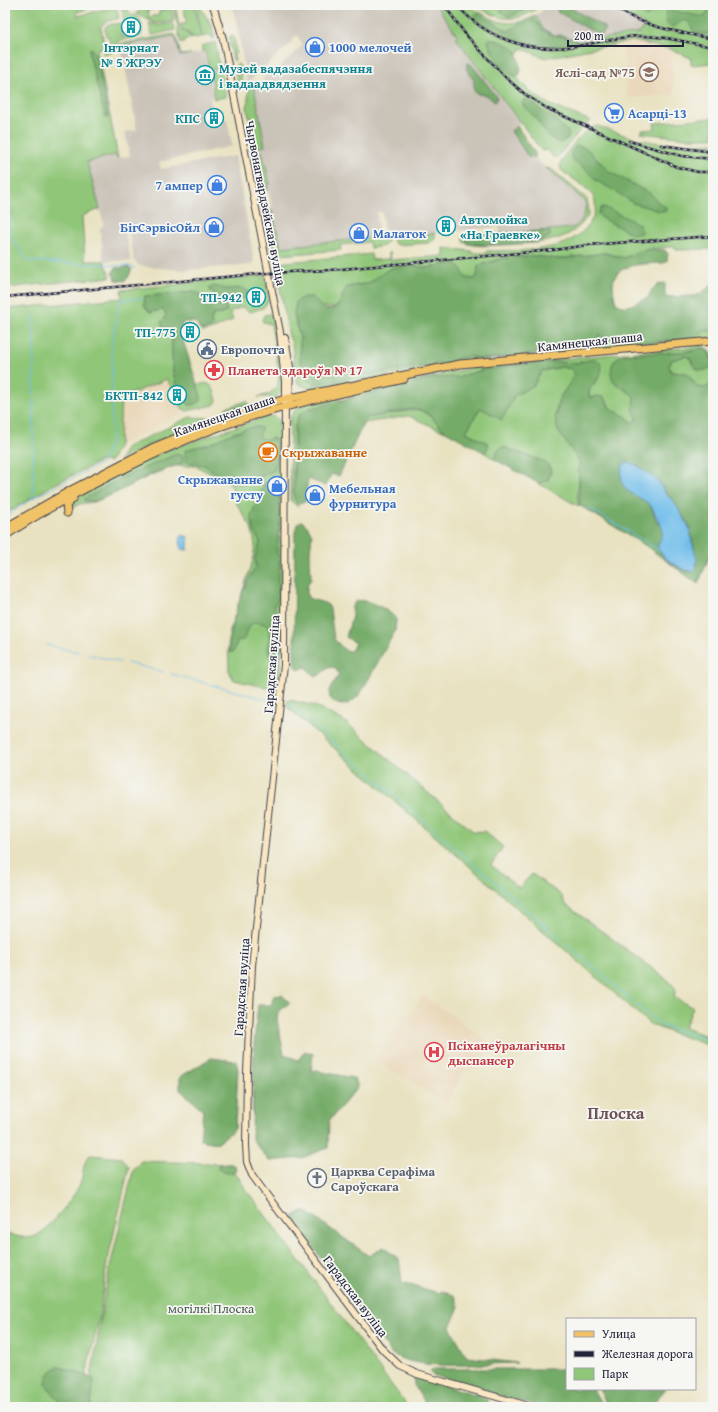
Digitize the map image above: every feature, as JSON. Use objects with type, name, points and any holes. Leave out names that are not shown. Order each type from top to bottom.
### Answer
[{"type":"main road","name":"Чырвонагвардзейская вуліца","points":[[213,5],[223,39],[280,332],[287,402]]},
{"type":"main road","name":"Чырвонагвардзейская вуліца","points":[[216,5],[226,39],[287,350],[290,367],[287,402]]},
{"type":"main road","name":"Камянецкая шаша","points":[[5,528],[73,489],[152,448],[232,415],[287,402],[469,365],[713,341]]},
{"type":"main road","name":"Камянецкая шаша","points":[[5,536],[59,503],[156,452],[287,402]]},
{"type":"main road","name":"Гарадская вуліца","points":[[287,402],[285,645],[252,966],[247,1072],[246,1144],[248,1166],[260,1186],[378,1344],[400,1366],[426,1377],[532,1407]]},
{"type":"main road","points":[[25,524],[56,509],[60,509],[67,513],[65,507],[68,502],[111,476]]},
{"type":"shaded area","points":[[232,5],[437,5],[457,35],[456,38],[520,123],[511,131],[529,158],[532,156],[585,201],[586,205],[582,220],[574,227],[561,229],[500,233],[499,227],[424,234],[408,238],[401,236],[393,237],[392,230],[384,231],[382,212],[377,212],[378,237],[281,247],[267,185],[270,184],[265,159],[261,147],[259,147],[248,90],[249,87],[264,84],[263,78],[269,73],[271,75],[303,45],[297,35],[287,47],[247,83],[238,29]]},
{"type":"shaded area","points":[[549,5],[608,5],[646,25],[640,33],[580,42],[562,35],[554,35],[545,30],[535,16]]},
{"type":"shaded area","points":[[176,36],[180,56],[204,52],[209,76],[211,76],[212,80],[210,81],[213,98],[210,98],[212,111],[222,109],[224,119],[227,119],[232,146],[159,162],[161,169],[235,156],[254,261],[251,265],[183,270],[139,266],[134,260],[128,224],[123,225],[131,261],[104,261],[100,228],[104,225],[87,161],[114,155],[118,158],[130,156],[125,132],[137,130],[121,46]]},
{"type":"shaded area","name":"Яслі-сад №75","points":[[632,41],[670,49],[674,95],[628,98],[623,43]]},
{"type":"shaded area","points":[[167,379],[182,408],[187,411],[119,445],[121,398]]},
{"type":"shaded area","name":"Псіханеўралагічны дыспансер","points":[[423,995],[491,1043],[480,1067],[465,1068],[447,1103],[375,1060],[409,1014],[410,1015],[414,1008],[416,1009]]},
{"type":"green space","points":[[5,5],[100,5],[77,12],[78,16],[116,6],[119,18],[105,22],[101,27],[105,50],[111,49],[109,37],[106,36],[105,28],[107,25],[121,23],[122,37],[127,36],[121,5],[126,5],[129,13],[138,17],[140,21],[142,29],[141,36],[118,41],[111,53],[104,54],[101,48],[97,49],[118,158],[114,155],[87,162],[100,209],[82,216],[85,261],[104,261],[111,277],[5,288]]},
{"type":"green space","points":[[157,5],[175,5],[179,25],[187,23],[183,5],[194,5],[201,37],[194,38],[177,24],[174,10],[170,6],[148,10],[149,17],[159,15],[159,11],[169,9],[172,11],[174,21],[155,23],[136,14],[139,12],[139,9]]},
{"type":"green space","points":[[196,5],[199,5],[212,26],[215,39],[212,38],[211,35],[202,37]]},
{"type":"green space","points":[[436,5],[465,5],[500,22],[507,23],[515,23],[535,16],[545,30],[554,35],[562,35],[580,42],[640,33],[645,25],[608,5],[713,5],[713,63],[691,65],[691,58],[670,49],[632,41],[545,58],[522,48],[510,66],[526,88],[545,102],[591,121],[585,125],[558,156],[554,158],[547,150],[542,151],[456,38],[457,35]]},
{"type":"green space","points":[[474,5],[488,5],[497,7],[500,5],[542,5],[524,16],[508,18],[493,15]]},
{"type":"green space","points":[[503,5],[536,5],[509,17],[500,11]]},
{"type":"green space","points":[[557,5],[566,5],[605,28],[605,31],[601,34],[596,33],[558,12],[556,8]]},
{"type":"green space","points":[[648,5],[658,5],[656,10],[646,17],[642,13],[643,9]]},
{"type":"green space","points":[[709,5],[713,5],[713,35],[695,33],[690,24],[686,21],[683,21],[673,27],[667,24],[665,14],[667,9],[703,17],[707,14]]},
{"type":"green space","points":[[475,14],[479,14],[508,31],[518,25],[534,19],[543,30],[552,35],[575,39],[576,42],[571,45],[549,47],[522,43],[497,33],[476,19]]},
{"type":"green space","points":[[149,23],[157,25],[173,23],[175,30],[152,35]]},
{"type":"green space","points":[[177,26],[193,38],[184,40],[184,43],[181,43]]},
{"type":"green space","points":[[174,34],[176,36],[181,55],[191,54],[180,56],[175,36],[116,47],[120,44]]},
{"type":"green space","points":[[231,35],[234,37],[236,52],[234,55],[235,61],[233,60],[229,39]]},
{"type":"green space","points":[[490,38],[510,46],[517,52],[521,71],[518,77],[508,73],[500,64],[488,42]]},
{"type":"green space","points":[[215,42],[220,68],[209,70],[205,51],[202,52],[202,46]]},
{"type":"green space","points":[[90,48],[97,58],[108,118],[105,117],[89,53]]},
{"type":"green space","points":[[468,63],[471,64],[497,97],[495,102],[486,95],[478,94],[474,91],[474,81],[466,68]]},
{"type":"green space","points":[[237,64],[240,66],[241,86],[237,83],[235,67]]},
{"type":"green space","points":[[221,71],[226,97],[214,99],[211,72]]},
{"type":"green space","points":[[254,86],[265,146],[258,148],[247,110],[249,87]]},
{"type":"green space","points":[[524,99],[530,100],[542,111],[554,118],[569,133],[568,138],[560,143],[547,135],[533,115],[523,105],[522,103]]},
{"type":"green space","points":[[713,118],[713,138],[686,138],[641,133],[642,130],[655,129],[654,123]]},
{"type":"green space","points":[[517,126],[535,153],[535,158],[532,156],[529,158],[511,131]]},
{"type":"green space","points":[[598,126],[630,137],[653,142],[684,144],[713,143],[713,249],[676,250],[675,246],[641,251],[624,258],[605,253],[558,259],[537,256],[503,258],[478,266],[477,277],[474,279],[466,278],[458,265],[452,263],[427,268],[417,266],[391,268],[369,283],[347,287],[340,304],[333,308],[321,307],[312,297],[296,302],[295,320],[300,338],[300,356],[308,381],[316,383],[335,381],[357,375],[446,363],[468,356],[475,358],[496,358],[549,350],[553,352],[564,349],[586,349],[597,346],[599,334],[614,338],[622,336],[630,343],[689,339],[702,332],[713,330],[713,338],[464,362],[316,388],[305,387],[298,383],[294,371],[293,347],[289,336],[276,267],[277,263],[371,254],[372,260],[389,259],[390,252],[391,260],[444,256],[444,248],[471,251],[472,253],[487,253],[487,251],[529,250],[558,245],[571,240],[582,232],[591,221],[595,204],[594,198],[588,190],[561,170],[560,165],[576,141],[588,130]]},
{"type":"green space","points":[[246,127],[252,132],[255,148],[250,149]]},
{"type":"green space","points":[[576,146],[585,147],[610,172],[651,194],[659,203],[666,207],[666,211],[659,211],[633,203],[597,181],[571,158],[571,152]]},
{"type":"green space","points":[[258,151],[262,151],[270,184],[267,185],[268,190],[266,191]]},
{"type":"green space","points":[[251,152],[256,152],[264,191],[258,192]]},
{"type":"green space","points":[[546,168],[551,169],[587,199],[589,213],[582,223],[563,237],[527,244],[483,246],[463,242],[463,237],[468,236],[572,228],[577,225],[584,216],[585,201]]},
{"type":"green space","points":[[604,207],[639,224],[642,232],[635,235],[603,219],[598,214],[601,208]]},
{"type":"green space","points":[[270,210],[272,210],[281,247],[387,236],[387,242],[384,246],[370,248],[369,242],[340,245],[341,250],[280,255]]},
{"type":"green space","points":[[264,220],[270,227],[274,236],[274,254],[270,249]]},
{"type":"green space","points":[[550,232],[550,236],[532,242],[489,245],[471,244],[466,242],[468,237],[478,235]]},
{"type":"green space","points":[[435,233],[435,238],[429,243],[397,245],[393,242],[392,237],[401,235],[402,237],[412,238],[412,236]]},
{"type":"green space","points":[[654,248],[654,250],[665,250],[668,254],[667,261],[664,263],[631,266],[618,273],[614,279],[613,287],[616,303],[628,306],[648,298],[654,288],[659,284],[665,283],[665,297],[694,296],[700,294],[713,284],[713,330],[702,332],[689,339],[634,343],[627,341],[622,336],[605,339],[599,334],[597,346],[581,349],[562,348],[555,352],[549,350],[520,356],[483,359],[468,356],[446,363],[357,375],[339,381],[313,384],[308,381],[300,361],[300,338],[294,314],[296,302],[303,297],[312,297],[324,309],[335,308],[340,303],[347,287],[369,283],[387,270],[395,267],[417,266],[427,268],[455,263],[460,267],[466,278],[474,279],[477,277],[478,266],[503,258],[537,256],[558,259],[605,253],[624,258],[641,251]]},
{"type":"green space","points":[[127,267],[132,269],[128,278],[124,281],[116,280],[112,273],[116,268]]},
{"type":"green space","points":[[266,275],[269,300],[263,308],[250,312],[242,307],[230,312],[233,320],[203,332],[199,329],[203,330],[211,321],[214,314],[221,314],[227,311],[226,306],[205,304],[201,296],[193,292],[145,296],[145,305],[150,312],[163,310],[166,314],[163,327],[172,338],[173,376],[201,397],[197,386],[206,383],[209,384],[212,386],[217,401],[214,405],[187,411],[182,408],[167,379],[121,398],[119,445],[110,462],[101,461],[53,485],[5,514],[5,309],[122,298],[121,290]]},
{"type":"green space","points":[[214,286],[226,289],[242,288],[248,291],[248,295],[243,298],[230,297],[222,300],[210,291],[210,288]]},
{"type":"green space","points":[[193,292],[199,294],[205,304],[224,305],[227,311],[221,314],[214,314],[211,318],[212,326],[205,330],[199,329],[197,324],[193,322],[183,322],[180,331],[201,397],[200,402],[190,406],[183,398],[176,382],[172,366],[172,338],[161,322],[165,318],[166,314],[163,310],[150,312],[144,305],[145,296]]},
{"type":"green space","points":[[270,314],[273,318],[279,338],[283,364],[283,386],[281,392],[276,397],[271,399],[269,397],[258,397],[270,393],[278,384],[275,345],[271,324],[263,322],[262,320],[264,315]]},
{"type":"green space","points":[[702,346],[710,352],[713,364],[708,352],[705,349],[651,355],[632,354],[614,361],[612,376],[614,381],[634,397],[633,407],[637,418],[633,423],[611,409],[605,398],[597,396],[592,398],[589,396],[590,387],[597,381],[602,368],[596,360],[573,363],[557,362],[524,364],[479,371],[458,377],[434,378],[307,409],[294,429],[293,493],[298,507],[290,500],[290,419],[297,408],[309,402],[337,397],[341,400],[350,398],[350,396],[358,392],[476,367]]},
{"type":"green space","points":[[702,348],[707,350],[713,361],[710,368],[706,370],[697,369],[690,358],[685,356],[672,360],[669,366],[671,372],[687,373],[697,387],[705,388],[713,383],[713,548],[698,584],[646,546],[579,505],[579,461],[558,431],[555,418],[560,397],[574,377],[572,369],[562,367],[542,371],[533,386],[515,395],[502,420],[480,408],[466,432],[489,444],[485,453],[442,429],[432,417],[423,411],[413,409],[366,418],[339,476],[331,474],[326,486],[308,479],[305,502],[298,503],[294,499],[295,426],[299,415],[307,409],[434,378],[458,377],[479,371],[524,364],[557,362],[577,363],[593,359],[599,361],[601,372],[600,376],[589,391],[589,396],[592,398],[597,396],[603,397],[611,409],[625,416],[633,423],[637,418],[633,410],[634,397],[631,393],[618,385],[612,378],[612,366],[615,360],[623,355],[693,351]],"holes":[[[621,478],[658,481],[689,525],[697,565],[697,568],[692,572],[677,567],[663,555],[658,546],[663,528],[656,519],[651,507],[641,497],[627,490]]]},
{"type":"green space","points":[[685,356],[690,358],[693,366],[698,370],[713,364],[713,383],[704,389],[697,387],[687,373],[671,372],[669,366],[672,360]]},
{"type":"green space","points":[[562,367],[572,369],[574,377],[559,399],[556,414],[557,423],[564,438],[578,459],[580,472],[578,502],[580,507],[536,482],[541,483],[548,480],[551,474],[550,468],[499,449],[494,459],[485,453],[489,444],[466,432],[480,408],[510,403],[515,395],[533,386],[542,371]]},
{"type":"green space","points":[[247,401],[249,405],[230,412],[225,408]]},
{"type":"green space","points":[[418,409],[428,413],[445,432],[409,416],[363,423],[366,418]]},
{"type":"green space","points":[[274,416],[282,423],[283,474],[280,476],[280,499],[283,500],[282,529],[279,535],[282,541],[282,648],[279,683],[277,686],[269,688],[234,680],[229,671],[228,639],[253,560],[255,544],[251,527],[235,501],[232,487],[229,483],[196,466],[175,466],[156,473],[95,502],[79,504],[69,510],[67,505],[112,477],[168,450],[265,417]]},
{"type":"green space","points":[[190,417],[216,418],[155,442],[120,460],[127,447]]},
{"type":"green space","points":[[252,427],[262,429],[259,434],[261,438],[266,440],[273,438],[278,442],[279,457],[274,470],[259,478],[252,478],[246,484],[238,484],[223,478],[204,465],[186,462],[185,451],[188,449],[209,444],[230,434]]},
{"type":"green space","points":[[503,447],[543,461],[551,470],[548,480],[541,483],[536,482],[494,459],[499,449]]},
{"type":"green space","points":[[176,454],[183,456],[183,463],[151,474],[116,493],[94,501],[85,501],[84,499],[119,479]]},
{"type":"green space","points":[[267,481],[270,491],[279,494],[280,518],[277,552],[280,565],[278,579],[279,593],[278,600],[274,606],[277,617],[280,651],[276,662],[272,659],[268,651],[269,628],[261,623],[251,624],[243,640],[238,640],[233,652],[229,652],[237,607],[245,586],[256,567],[255,558],[260,542],[254,532],[251,516],[264,484]]},
{"type":"green space","points":[[302,521],[308,527],[312,535],[310,552],[311,580],[308,583],[307,595],[309,598],[328,605],[330,609],[334,639],[346,651],[351,651],[355,643],[346,637],[352,616],[352,606],[356,601],[366,601],[372,603],[389,612],[396,620],[395,631],[362,691],[352,702],[348,704],[339,704],[330,698],[329,691],[339,674],[334,667],[328,668],[318,676],[313,675],[306,667],[298,670],[294,666],[295,532],[297,524]]},
{"type":"green space","points":[[290,700],[315,706],[344,721],[474,832],[484,831],[503,847],[491,865],[519,888],[532,874],[561,895],[565,904],[669,981],[676,989],[674,997],[693,1008],[684,1028],[713,1038],[713,1047],[651,1025],[286,706],[287,701]]},
{"type":"green space","points":[[282,995],[290,1003],[278,1012],[277,1020],[284,1054],[298,1060],[305,1051],[313,1054],[311,1070],[354,1078],[358,1087],[329,1121],[328,1148],[302,1158],[269,1161],[252,1139],[254,1044],[258,1005],[271,1005],[274,996]]},
{"type":"green space","points":[[211,1058],[236,1061],[238,1069],[235,1129],[217,1143],[200,1140],[203,1110],[180,1090],[180,1077]]},
{"type":"green space","points":[[90,1155],[122,1158],[129,1167],[106,1268],[100,1316],[89,1360],[81,1407],[5,1407],[5,1233],[26,1238],[33,1237],[45,1229],[60,1214],[77,1190],[80,1184],[84,1165]]},
{"type":"green space","name":"могілкі Плоска","points":[[141,1161],[231,1164],[235,1166],[235,1172],[245,1188],[408,1407],[86,1407],[109,1271],[133,1171]]},
{"type":"green space","points":[[219,1164],[231,1164],[236,1169],[235,1172],[228,1173],[218,1169]]},
{"type":"green space","points":[[304,1210],[369,1256],[383,1247],[399,1259],[402,1283],[439,1293],[442,1291],[455,1296],[459,1307],[450,1327],[467,1357],[517,1363],[435,1365],[404,1360],[392,1354],[291,1218]]},
{"type":"green space","points":[[59,1366],[94,1379],[91,1407],[65,1407],[46,1385],[47,1378],[50,1373]]},
{"type":"green space","points":[[434,1369],[566,1369],[566,1390],[594,1390],[603,1407],[540,1407],[432,1375],[430,1371]]},
{"type":"green space","points":[[414,1378],[482,1396],[487,1400],[490,1407],[428,1407],[414,1385]]},
{"type":"green space","points":[[600,1390],[665,1390],[649,1407],[608,1407]]},
{"type":"water","points":[[626,462],[637,465],[658,481],[665,493],[675,503],[690,529],[697,559],[695,571],[686,570],[674,564],[660,552],[658,546],[663,529],[649,504],[630,493],[623,484],[621,472]]},
{"type":"water","points":[[182,535],[188,537],[188,550],[181,549],[180,537]]},
{"type":"waterway","points":[[5,198],[8,199],[10,204],[10,235],[27,261],[129,266],[135,268]]},
{"type":"waterway","points":[[5,517],[33,498],[102,463],[112,438],[112,343],[120,300],[142,298]]},
{"type":"waterway","points":[[33,498],[34,315]]},
{"type":"waterway","points":[[589,508],[659,550]]},
{"type":"waterway","points":[[47,645],[78,652]]},
{"type":"waterway","points":[[86,654],[120,662]]},
{"type":"waterway","points":[[127,663],[163,672]]},
{"type":"waterway","points":[[171,674],[276,702]]},
{"type":"waterway","points":[[290,705],[652,1018],[663,1026],[708,1040]]},
{"type":"railway","points":[[444,5],[466,35],[506,78],[526,95],[548,109],[677,167],[698,172],[713,172]]},
{"type":"railway","points":[[457,5],[480,26],[493,34],[522,45],[552,48],[568,47],[620,38],[647,36],[713,47]]},
{"type":"railway","points":[[612,5],[635,19],[647,24],[713,39]]},
{"type":"railway","points":[[629,141],[682,156],[713,159]]},
{"type":"railway","points":[[661,145],[713,152]]},
{"type":"railway","points":[[5,297],[269,273],[330,270],[554,250],[588,245],[713,236]]},
{"type":"place","name":"Інтэрнат № 5 ЖРЭУ","points":[[131,27]]},
{"type":"place","name":"1000 мелочей","points":[[315,47]]},
{"type":"place","name":"Яслі-сад №75","points":[[649,72]]},
{"type":"place","name":"Музей вадазабеспячэння і вадаадвядзення","points":[[205,75]]},
{"type":"place","name":"Асарці-13","points":[[614,113]]},
{"type":"place","name":"КПС","points":[[214,118]]},
{"type":"place","name":"7 ампер","points":[[217,185]]},
{"type":"place","name":"Автомойка «На Граевке»","points":[[446,226]]},
{"type":"place","name":"БігСэрвісОйл","points":[[214,227]]},
{"type":"place","name":"Малаток","points":[[359,233]]},
{"type":"place","name":"ТП-942","points":[[256,297]]},
{"type":"place","name":"ТП-775","points":[[190,332]]},
{"type":"place","name":"Европочта","points":[[207,349]]},
{"type":"place","name":"Планета здароўя № 17","points":[[214,370]]},
{"type":"place","name":"БКТП-842","points":[[177,395]]},
{"type":"place","name":"Скрыжаванне","points":[[268,452]]},
{"type":"place","name":"Скрыжаванне густу","points":[[277,486]]},
{"type":"place","name":"Мебельная фурнитура","points":[[315,495]]},
{"type":"place","name":"Псіханеўралагічны дыспансер","points":[[434,1052]]},
{"type":"place","name":"Царква Серафіма Сароўскага","points":[[317,1178]]},
{"type":"district","name":"Плоска","points":[[616,1113]]}]
